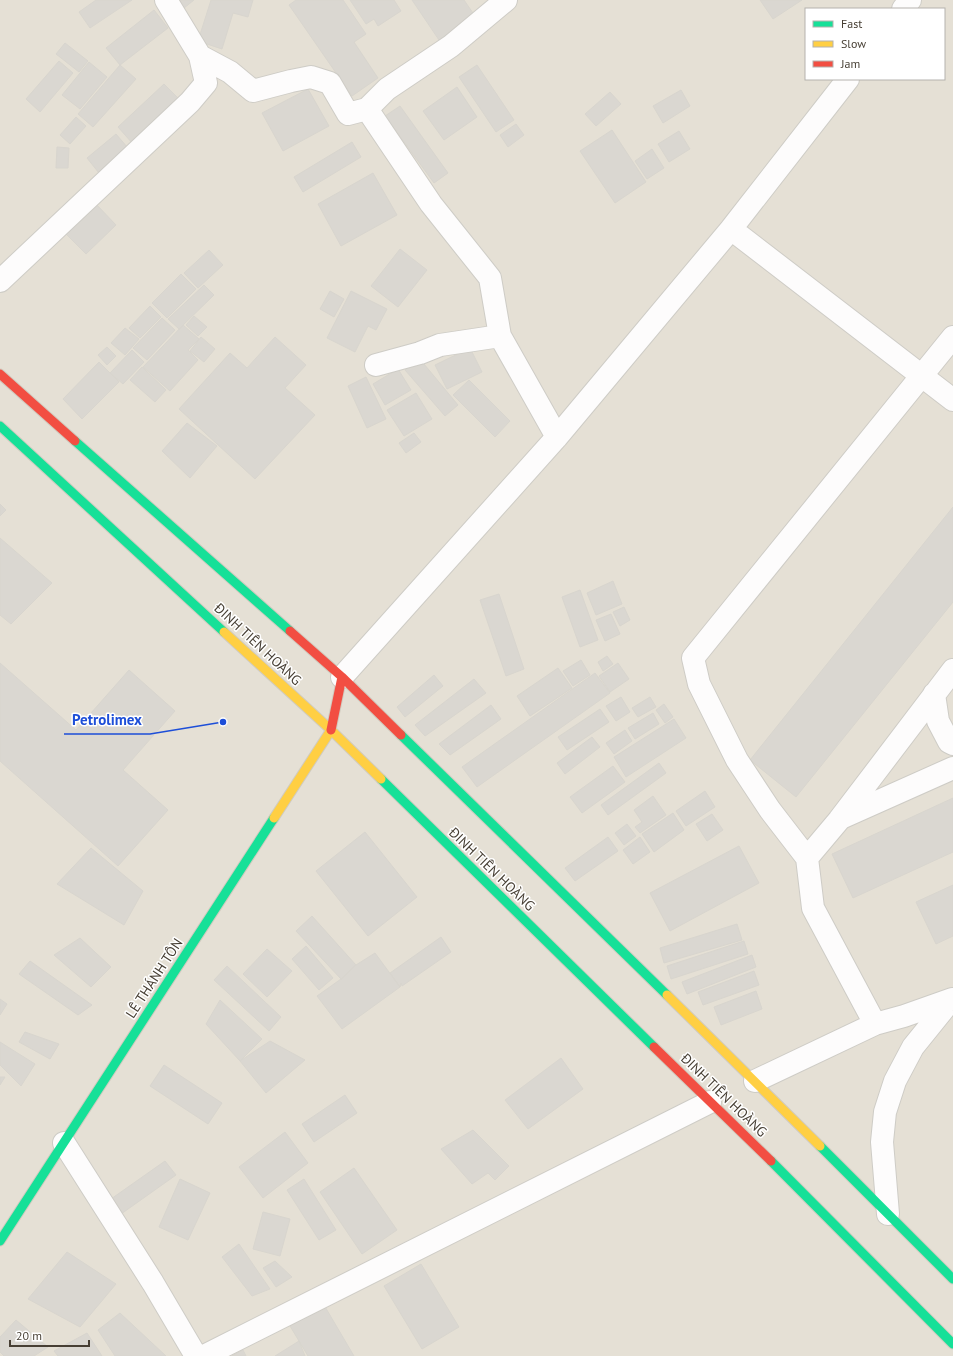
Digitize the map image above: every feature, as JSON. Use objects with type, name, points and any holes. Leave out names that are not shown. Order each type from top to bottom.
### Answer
[{"type":"main road","points":[[0,374],[342,677],[756,1081],[953,1280]]},
{"type":"main road","name":"ĐINH TIÊN HOÀNG","points":[[0,426],[331,730],[819,1208],[953,1344]]},
{"type":"main road","points":[[331,730],[342,677]]},
{"type":"main road","name":"LÊ THÁNH TÔN","points":[[0,1241],[331,730]]},
{"type":"street","points":[[0,281],[190,102],[206,83],[200,56],[166,0]]},
{"type":"street","points":[[200,56],[230,72],[253,91],[311,77],[330,83],[348,114],[367,109],[387,89],[451,46],[506,0]]},
{"type":"street","points":[[894,0],[901,8]]},
{"type":"street","points":[[903,8],[910,0]]},
{"type":"street","points":[[342,677],[557,437],[731,229],[847,80]]},
{"type":"street","points":[[367,109],[431,204],[490,278],[500,336],[557,437]]},
{"type":"street","points":[[731,229],[953,400]]},
{"type":"street","points":[[376,365],[420,353],[440,345],[500,336]]},
{"type":"street","points":[[875,1024],[813,908],[807,858],[770,810],[737,760],[699,684],[693,658],[953,337]]},
{"type":"street","points":[[807,858],[953,670]]},
{"type":"street","points":[[934,694],[938,721],[950,742],[953,744]]},
{"type":"street","points":[[838,820],[953,768]]},
{"type":"street","points":[[756,1081],[875,1024],[904,1016],[952,999]]},
{"type":"street","points":[[888,1214],[882,1142],[885,1112],[896,1081],[913,1047],[952,999]]},
{"type":"street","points":[[204,1356],[710,1102]]},
{"type":"street","points":[[64,1143],[153,1283],[196,1356]]},
{"type":"shaded area","points":[[0,0],[953,0],[953,1356],[0,1356]]},
{"type":"building","points":[[96,0],[132,0],[90,28],[79,12]]},
{"type":"building","points":[[178,0],[194,0],[184,8]]},
{"type":"building","points":[[211,0],[253,0],[248,17],[233,13],[222,49],[198,41]]},
{"type":"building","points":[[296,0],[343,0],[366,34],[354,42],[378,78],[352,96],[289,5]]},
{"type":"building","points":[[350,0],[394,0],[401,11],[378,26],[374,19],[366,24]]},
{"type":"building","points":[[412,0],[464,0],[475,16],[439,40]]},
{"type":"building","points":[[760,0],[802,0],[773,19]]},
{"type":"building","points":[[154,10],[168,28],[120,65],[106,48]]},
{"type":"building","points":[[65,43],[88,61],[79,72],[56,54]]},
{"type":"building","points":[[59,61],[73,73],[40,112],[26,99]]},
{"type":"building","points":[[89,62],[107,77],[80,109],[62,95]]},
{"type":"building","points":[[120,65],[136,79],[93,127],[78,114]]},
{"type":"building","points":[[477,65],[514,120],[496,132],[459,77]]},
{"type":"building","points":[[164,84],[180,100],[133,144],[118,127]]},
{"type":"building","points":[[457,87],[477,117],[444,140],[423,111]]},
{"type":"building","points":[[308,89],[329,126],[283,151],[262,113]]},
{"type":"building","points":[[681,90],[690,106],[663,123],[653,106]]},
{"type":"building","points":[[610,92],[621,104],[596,126],[585,114]]},
{"type":"building","points":[[400,106],[448,173],[434,183],[385,116]]},
{"type":"building","points":[[76,117],[86,126],[70,144],[60,135]]},
{"type":"building","points":[[516,124],[524,135],[508,147],[500,135]]},
{"type":"building","points":[[612,130],[646,182],[615,203],[580,151]]},
{"type":"building","points":[[679,131],[690,149],[669,162],[658,144]]},
{"type":"building","points":[[116,134],[128,148],[99,173],[87,158]]},
{"type":"building","points":[[352,142],[361,157],[303,192],[294,177]]},
{"type":"building","points":[[57,147],[69,148],[68,168],[56,168]]},
{"type":"building","points":[[652,149],[664,168],[647,179],[635,161]]},
{"type":"building","points":[[373,173],[397,215],[341,246],[318,204]]},
{"type":"building","points":[[96,204],[116,225],[86,254],[65,233]]},
{"type":"building","points":[[400,249],[427,270],[398,307],[371,286]]},
{"type":"building","points":[[209,250],[223,265],[198,288],[184,273]]},
{"type":"building","points":[[181,274],[196,289],[167,318],[152,303]]},
{"type":"building","points":[[204,285],[214,295],[179,329],[168,319]]},
{"type":"building","points":[[330,291],[344,299],[334,317],[320,309]]},
{"type":"building","points":[[351,291],[387,309],[376,330],[368,326],[355,352],[327,338]]},
{"type":"building","points":[[150,306],[161,317],[140,338],[129,328]]},
{"type":"building","points":[[194,316],[207,327],[198,336],[186,325]]},
{"type":"building","points":[[162,318],[175,330],[147,360],[133,348]]},
{"type":"building","points":[[183,325],[199,339],[188,350],[198,360],[170,391],[143,367]]},
{"type":"building","points":[[125,328],[139,339],[125,355],[111,343]]},
{"type":"building","points":[[201,337],[215,349],[204,362],[190,351]]},
{"type":"building","points":[[275,337],[306,365],[285,388],[315,415],[255,479],[179,409],[230,353],[247,368]]},
{"type":"building","points":[[107,347],[116,356],[107,365],[98,355]]},
{"type":"building","points":[[470,348],[482,372],[447,389],[435,365]]},
{"type":"building","points":[[132,350],[144,362],[123,384],[110,373]]},
{"type":"building","points":[[419,358],[458,405],[445,416],[405,370]]},
{"type":"building","points":[[99,362],[119,382],[82,419],[63,399]]},
{"type":"building","points":[[142,367],[166,390],[155,402],[130,380]]},
{"type":"building","points":[[398,369],[411,390],[385,405],[373,384]]},
{"type":"building","points":[[366,377],[386,419],[367,428],[348,386]]},
{"type":"building","points":[[469,380],[510,421],[495,437],[453,395]]},
{"type":"building","points":[[416,393],[432,419],[404,436],[387,410]]},
{"type":"building","points":[[187,423],[217,446],[190,478],[162,451]]},
{"type":"building","points":[[414,433],[421,442],[406,453],[399,443]]},
{"type":"building","points":[[0,504],[6,510],[0,516]]},
{"type":"building","points":[[953,507],[953,602],[796,797],[750,760]]},
{"type":"building","points":[[0,538],[52,583],[11,624],[0,615]]},
{"type":"building","points":[[613,581],[622,604],[596,615],[587,593]]},
{"type":"building","points":[[580,590],[598,640],[580,647],[562,597]]},
{"type":"building","points":[[499,594],[524,669],[506,676],[480,600]]},
{"type":"building","points":[[624,607],[630,620],[620,626],[613,612]]},
{"type":"building","points":[[611,614],[620,634],[605,641],[596,620]]},
{"type":"building","points":[[607,656],[613,664],[603,671],[598,662]]},
{"type":"building","points":[[581,660],[590,675],[573,686],[563,671]]},
{"type":"building","points":[[0,663],[76,730],[129,670],[175,711],[123,770],[168,810],[118,866],[0,761]]},
{"type":"building","points":[[618,663],[629,679],[610,692],[599,676]]},
{"type":"building","points":[[558,668],[572,688],[530,716],[517,696]]},
{"type":"building","points":[[595,673],[610,693],[477,787],[462,767]]},
{"type":"building","points":[[434,675],[443,686],[405,717],[397,707]]},
{"type":"building","points":[[474,679],[486,693],[425,736],[415,725]]},
{"type":"building","points":[[621,697],[630,712],[616,721],[606,706]]},
{"type":"building","points":[[650,697],[656,707],[638,717],[632,708]]},
{"type":"building","points":[[664,704],[673,717],[665,723],[656,710]]},
{"type":"building","points":[[491,705],[501,719],[450,755],[439,744]]},
{"type":"building","points":[[600,709],[609,722],[567,750],[558,737]]},
{"type":"building","points":[[653,713],[659,724],[635,739],[628,728]]},
{"type":"building","points":[[674,719],[686,738],[626,777],[614,757]]},
{"type":"building","points":[[625,730],[632,741],[614,754],[606,743]]},
{"type":"building","points":[[592,737],[600,747],[565,774],[557,763]]},
{"type":"building","points":[[659,763],[666,773],[608,815],[601,805]]},
{"type":"building","points":[[613,766],[625,782],[582,813],[570,797]]},
{"type":"building","points":[[705,791],[715,807],[686,826],[676,811]]},
{"type":"building","points":[[653,796],[666,815],[640,833],[635,827],[642,822],[634,810]]},
{"type":"building","points":[[953,798],[953,852],[853,898],[832,854]]},
{"type":"building","points":[[673,813],[684,830],[654,852],[642,834]]},
{"type":"building","points":[[712,814],[723,830],[707,841],[696,824]]},
{"type":"building","points":[[627,824],[636,836],[624,845],[615,833]]},
{"type":"building","points":[[365,832],[417,897],[368,936],[316,871]]},
{"type":"building","points":[[608,837],[618,851],[575,881],[565,868]]},
{"type":"building","points":[[640,837],[650,852],[633,864],[623,850]]},
{"type":"building","points":[[739,846],[759,883],[670,931],[650,893]]},
{"type":"building","points":[[91,848],[143,891],[124,925],[57,884]]},
{"type":"building","points":[[953,885],[953,936],[936,944],[916,902]]},
{"type":"building","points":[[312,916],[356,965],[341,979],[296,931]]},
{"type":"building","points":[[737,924],[742,940],[664,963],[660,948]]},
{"type":"building","points":[[441,937],[451,952],[402,986],[401,983],[400,987],[390,973]]},
{"type":"building","points":[[80,938],[111,967],[91,987],[54,955]]},
{"type":"building","points":[[744,941],[748,954],[671,979],[667,966]]},
{"type":"building","points":[[306,946],[333,978],[319,990],[292,959]]},
{"type":"building","points":[[267,949],[292,971],[267,997],[243,974]]},
{"type":"building","points":[[375,953],[400,987],[342,1029],[317,996],[341,979],[356,965]]},
{"type":"building","points":[[752,955],[756,967],[687,994],[682,982]]},
{"type":"building","points":[[30,961],[92,1005],[78,1015],[19,974]]},
{"type":"building","points":[[227,966],[281,1017],[269,1031],[214,980]]},
{"type":"building","points":[[754,971],[759,985],[703,1005],[698,992]]},
{"type":"building","points":[[756,991],[762,1009],[721,1025],[714,1007]]},
{"type":"building","points":[[0,999],[7,1004],[0,1015]]},
{"type":"building","points":[[220,1000],[262,1039],[240,1061],[206,1024]]},
{"type":"building","points":[[25,1032],[59,1044],[50,1059],[19,1042]]},
{"type":"building","points":[[270,1041],[305,1060],[266,1093],[240,1061]]},
{"type":"building","points":[[0,1042],[35,1064],[21,1086],[0,1065]]},
{"type":"building","points":[[561,1058],[583,1089],[528,1129],[505,1100]]},
{"type":"building","points":[[164,1065],[222,1103],[208,1124],[150,1086]]},
{"type":"building","points":[[0,1077],[5,1077],[0,1085]]},
{"type":"building","points":[[345,1095],[357,1113],[314,1142],[302,1124]]},
{"type":"building","points":[[473,1130],[509,1166],[495,1180],[488,1173],[472,1184],[441,1149]]},
{"type":"building","points":[[285,1132],[308,1163],[263,1198],[239,1167]]},
{"type":"building","points":[[165,1161],[176,1175],[121,1214],[111,1199]]},
{"type":"building","points":[[354,1168],[397,1230],[362,1254],[320,1192]]},
{"type":"building","points":[[180,1179],[210,1193],[188,1240],[159,1227]]},
{"type":"building","points":[[304,1179],[336,1230],[319,1240],[287,1190]]},
{"type":"building","points":[[263,1212],[290,1219],[280,1256],[253,1249]]},
{"type":"building","points":[[239,1244],[270,1289],[252,1296],[222,1257]]},
{"type":"building","points":[[67,1252],[116,1284],[80,1327],[28,1299]]},
{"type":"building","points":[[275,1261],[292,1277],[276,1287],[263,1268]]},
{"type":"building","points":[[421,1264],[459,1327],[422,1349],[384,1286]]},
{"type":"building","points":[[324,1305],[354,1356],[308,1356],[290,1326]]},
{"type":"building","points":[[120,1313],[166,1356],[115,1356],[98,1330]]},
{"type":"building","points":[[16,1320],[48,1347],[34,1356],[4,1356],[0,1352],[0,1337]]},
{"type":"building","points":[[87,1333],[102,1356],[58,1356],[54,1351]]},
{"type":"building","points":[[299,1341],[305,1356],[275,1356]]},
{"type":"building","points":[[243,1350],[246,1356],[232,1356]]},
{"type":"traffic: fast","points":[[0,426],[224,632]]},
{"type":"traffic: fast","points":[[75,441],[290,631]]},
{"type":"traffic: fast","points":[[401,735],[667,995]]},
{"type":"traffic: fast","points":[[381,779],[654,1047]]},
{"type":"traffic: fast","points":[[0,1241],[274,818]]},
{"type":"traffic: fast","points":[[820,1146],[953,1279]]},
{"type":"traffic: fast","points":[[771,1161],[953,1344]]},
{"type":"traffic: slow","points":[[224,632],[331,730],[381,779]]},
{"type":"traffic: slow","points":[[274,818],[331,730]]},
{"type":"traffic: slow","points":[[667,995],[820,1146]]},
{"type":"traffic: jam","points":[[0,374],[75,441]]},
{"type":"traffic: jam","points":[[290,631],[342,677],[401,735]]},
{"type":"traffic: jam","points":[[331,730],[342,677]]},
{"type":"traffic: jam","points":[[654,1047],[771,1161]]},
{"type":"place","name":"Petrolimex","points":[[223,722]]}]
